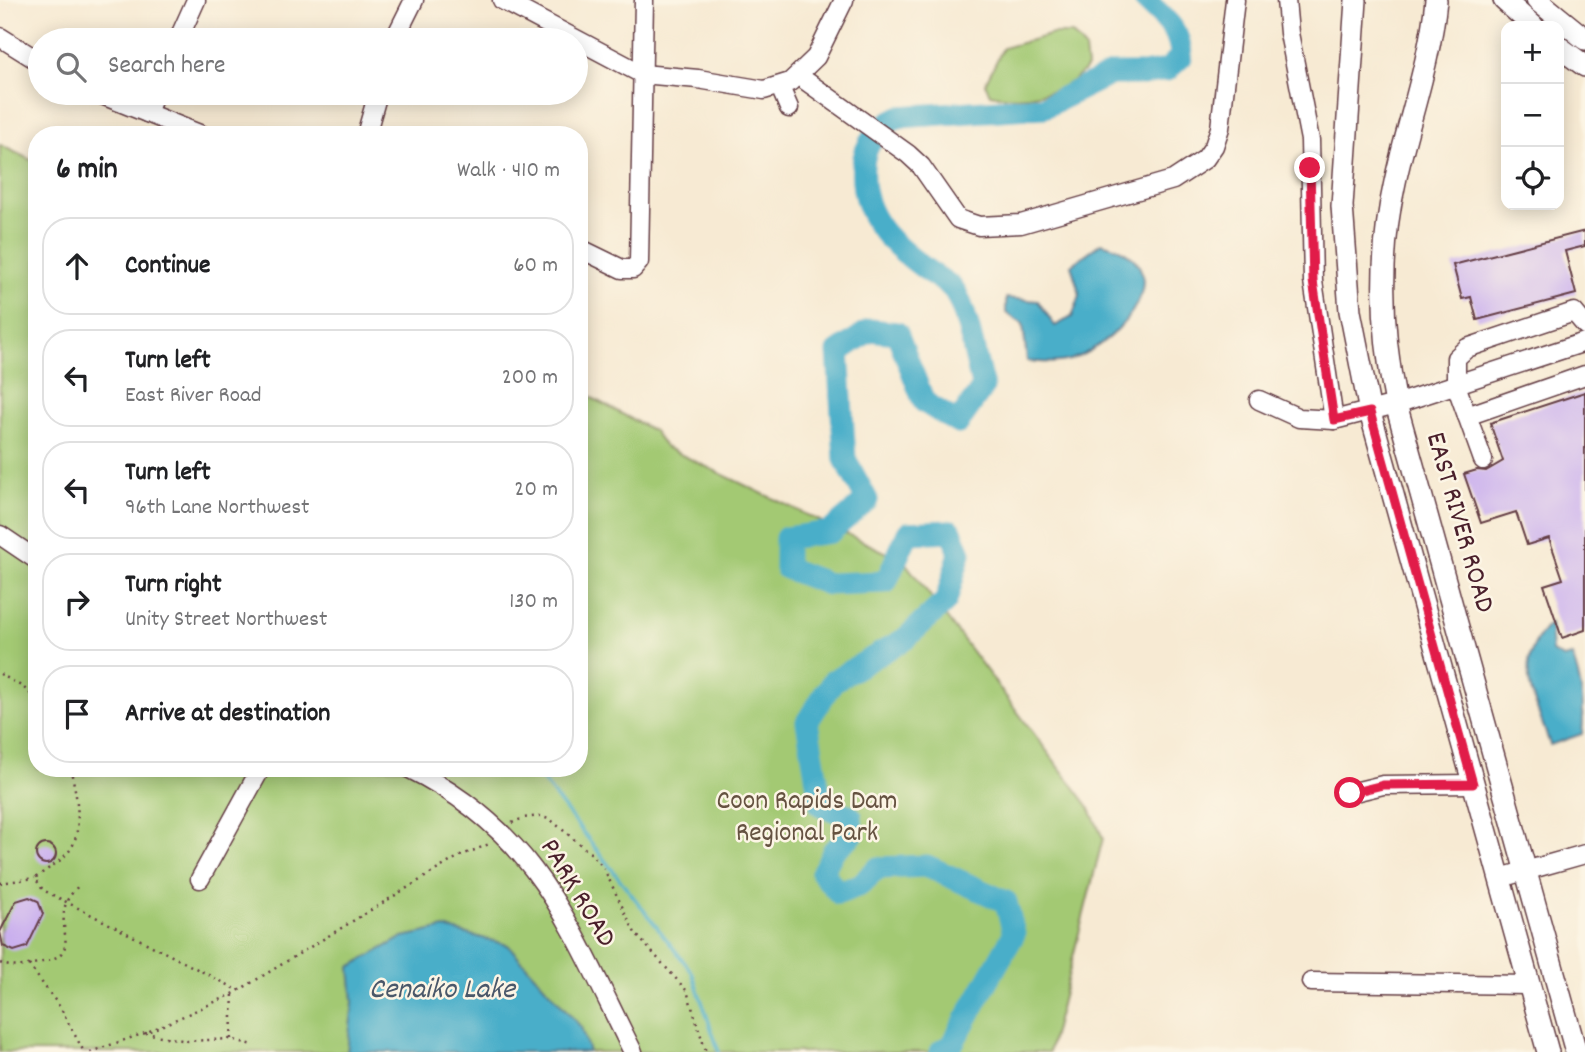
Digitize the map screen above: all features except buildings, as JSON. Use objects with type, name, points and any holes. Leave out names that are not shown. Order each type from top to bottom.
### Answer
[{"type":"main road","name":"EAST RIVER ROAD","points":[[1356,0],[1342,206],[1350,311],[1370,412],[1548,1052]]},
{"type":"main road","name":"EAST RIVER ROAD","points":[[1436,0],[1419,93],[1395,181],[1384,251],[1383,320],[1396,404],[1576,1052]]},
{"type":"main road","points":[[1504,0],[1527,21]]},
{"type":"main road","points":[[1537,0],[1585,39]]},
{"type":"main road","points":[[1564,51],[1585,66]]},
{"type":"street","points":[[183,28],[195,0]]},
{"type":"street","points":[[400,28],[414,0]]},
{"type":"street","points":[[502,0],[555,28]]},
{"type":"street","points":[[588,252],[628,270],[637,265],[640,257],[644,0]]},
{"type":"street","points":[[588,45],[642,74],[698,79],[747,89],[780,87],[799,76],[816,57],[844,0]]},
{"type":"street","points":[[799,76],[908,154],[958,219],[979,226],[1001,227],[1041,219],[1173,180],[1190,172],[1205,159],[1220,128],[1235,0]]},
{"type":"street","points":[[1286,0],[1289,33],[1307,122],[1313,281],[1334,420]]},
{"type":"street","points":[[0,37],[28,54]]},
{"type":"street","points":[[780,87],[789,108]]},
{"type":"street","points":[[127,105],[180,126]]},
{"type":"street","points":[[147,113],[150,105]]},
{"type":"street","points":[[369,126],[375,105]]},
{"type":"street","points":[[1483,460],[1456,385],[1456,358],[1467,348],[1574,312],[1585,325]]},
{"type":"street","points":[[1259,400],[1299,418],[1334,420],[1396,404],[1585,342]]},
{"type":"street","points":[[1467,416],[1585,375]]},
{"type":"street","points":[[0,535],[28,554]]},
{"type":"street","points":[[200,879],[256,777]]},
{"type":"street","name":"PARK ROAD","points":[[425,777],[462,797],[503,831],[544,881],[633,1052]]},
{"type":"street","points":[[1350,793],[1383,785],[1473,784]]},
{"type":"street","points":[[1500,878],[1585,855]]},
{"type":"street","points":[[1311,982],[1529,985]]},
{"type":"path","points":[[0,674],[28,692]]},
{"type":"path","points":[[0,883],[35,878],[72,846],[76,808],[71,777]]},
{"type":"path","points":[[90,1052],[145,1033],[233,994],[458,856],[489,844],[523,818],[540,816],[551,820],[595,857],[604,869],[635,933],[687,991],[706,1052]]},
{"type":"path","points":[[35,878],[44,890],[66,903],[238,990]]},
{"type":"path","points":[[0,963],[10,968],[54,960],[61,955],[66,947],[66,903],[79,885]]},
{"type":"path","points":[[29,965],[60,1007],[84,1052]]},
{"type":"path","points":[[231,1039],[233,994]]},
{"type":"path","points":[[145,1033],[187,1041],[231,1039],[253,1045]]},
{"type":"green space","points":[[1053,34],[1072,34],[1085,49],[1087,67],[1078,76],[1056,89],[1029,96],[990,94],[985,84],[1003,48]]},
{"type":"green space","name":"Coon Rapids Dam Regional Park","points":[[0,145],[28,159],[28,777],[588,777],[588,396],[654,431],[665,447],[904,561],[1089,807],[1103,838],[1049,1052],[0,1052]]},
{"type":"water","points":[[1101,243],[1126,253],[1140,267],[1143,284],[1137,303],[1125,321],[1090,351],[1065,361],[1027,361],[1023,324],[1006,313],[1006,298],[1038,301],[1055,326],[1072,317],[1080,295],[1071,265]]},
{"type":"water","points":[[1550,623],[1552,652],[1563,658],[1572,656],[1580,684],[1583,714],[1582,734],[1550,745],[1533,697],[1528,667],[1538,638]]},
{"type":"water","name":"Cenaiko Lake","points":[[445,928],[508,945],[581,1027],[589,1052],[347,1052],[353,1002],[350,967],[403,937]]},
{"type":"waterway","points":[[940,1052],[952,1044],[1014,934],[1006,902],[927,866],[878,868],[860,885],[839,893],[822,873],[834,850],[852,835],[851,817],[821,805],[807,722],[833,681],[905,639],[946,601],[960,553],[951,531],[908,533],[886,582],[828,584],[786,568],[786,538],[830,532],[867,500],[845,459],[838,352],[870,330],[897,333],[924,402],[958,423],[983,387],[968,327],[956,293],[892,241],[873,216],[863,184],[863,166],[866,150],[874,137],[885,125],[899,117],[1044,107],[1111,74],[1143,74],[1167,70],[1181,57],[1178,39],[1170,25],[1145,0]]},
{"type":"waterway","points":[[540,777],[692,972],[719,1052]]},
{"type":"route","points":[[1310,168],[1313,281],[1334,420],[1370,412],[1473,784],[1383,785],[1350,793]]}]
